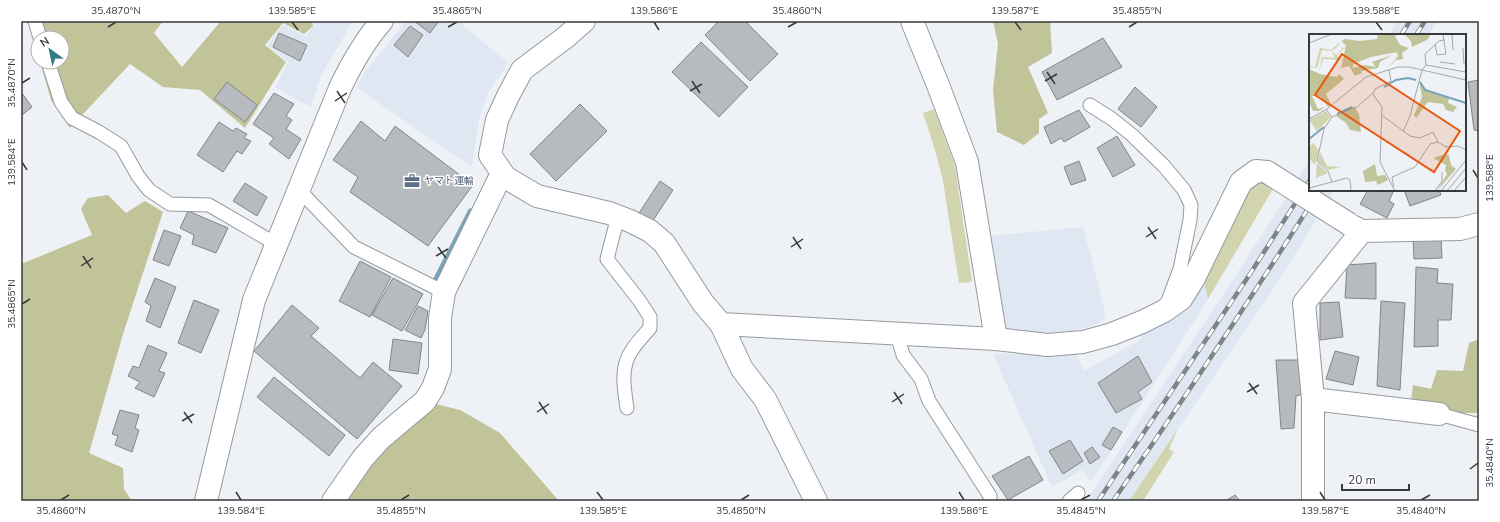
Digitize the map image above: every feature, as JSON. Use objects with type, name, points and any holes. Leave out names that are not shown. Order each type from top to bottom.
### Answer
[{"type":"street","points":[[584,21],[566,37],[522,70],[497,120],[490,155],[505,178],[537,196],[618,216],[650,231],[664,243],[703,302],[721,324],[742,369],[764,399],[816,501]]},
{"type":"street","points":[[912,21],[967,162],[996,339]]},
{"type":"street","points":[[206,501],[254,300],[350,68],[376,24]]},
{"type":"street","points":[[721,324],[996,339],[1048,345],[1083,342],[1112,334],[1164,311],[1181,299],[1193,280],[1241,182],[1256,171],[1267,172],[1356,228],[1460,229],[1479,224]]},
{"type":"street","points":[[333,501],[363,458],[381,438],[425,401],[434,388],[440,369],[440,318],[444,292],[502,173]]},
{"type":"street","points":[[1313,501],[1313,399],[1304,303],[1356,228]]},
{"type":"street","points":[[1313,399],[1439,414]]},
{"type":"lane","points":[[51,70],[61,102],[72,118],[99,132],[121,146],[138,176],[149,190],[170,204],[209,205],[276,244]]},
{"type":"lane","points":[[1090,105],[1112,119],[1132,135],[1159,161],[1184,190],[1191,205],[1190,220],[1180,269],[1164,311]]},
{"type":"lane","points":[[299,190],[354,247],[444,292]]},
{"type":"lane","points":[[618,216],[607,259],[639,300],[650,317],[650,328],[631,350],[625,364],[624,386],[627,408]]},
{"type":"lane","points":[[897,334],[903,355],[921,379],[929,401],[990,496],[990,501]]},
{"type":"lane","points":[[1439,414],[1479,426]]},
{"type":"shaded area","points":[[314,21],[353,21],[322,73],[311,107],[275,88],[288,62],[267,45],[283,25],[305,36],[314,26]]},
{"type":"shaded area","points":[[406,21],[458,21],[508,63],[487,95],[479,119],[472,166],[356,87],[365,72]]},
{"type":"shaded area","points":[[1397,21],[1437,21],[1430,34],[1390,34]]},
{"type":"shaded area","points":[[1309,162],[1309,191],[1334,191],[1272,291],[1129,501],[1086,501],[1238,272]]},
{"type":"shaded area","points":[[1083,227],[1106,316],[1100,323],[1049,338],[1007,332],[990,236]]},
{"type":"shaded area","points":[[1202,273],[1208,299],[1091,482],[1082,470],[1052,487],[993,354],[1075,353],[1084,371],[1142,339],[1138,335]]},
{"type":"green space","points":[[28,21],[163,21],[154,33],[182,67],[221,21],[312,21],[313,26],[304,34],[283,23],[265,45],[286,62],[245,128],[200,90],[163,87],[130,64],[70,128],[51,100],[42,70],[70,70],[70,30],[31,30]]},
{"type":"green space","points":[[993,21],[1050,21],[1052,53],[1028,67],[1048,113],[1039,119],[1039,133],[1024,145],[997,132],[993,90],[998,44]]},
{"type":"green space","points":[[934,109],[955,166],[972,282],[959,283],[943,181],[923,113]]},
{"type":"green space","points":[[1249,182],[1277,182],[1208,299],[1202,273]]},
{"type":"green space","points":[[108,195],[126,213],[145,201],[163,212],[123,334],[89,453],[123,468],[124,489],[132,501],[21,501],[21,264],[92,235],[81,209],[88,198]]},
{"type":"green space","points":[[1479,339],[1479,405],[1477,413],[1462,413],[1411,402],[1413,385],[1431,389],[1437,370],[1463,371],[1469,343]]},
{"type":"green space","points":[[412,398],[460,410],[500,433],[559,501],[339,501]]},
{"type":"green space","points":[[1178,429],[1169,449],[1174,452],[1143,501],[1129,501]]},
{"type":"building","points":[[414,21],[439,21],[430,33]]},
{"type":"building","points":[[719,21],[745,21],[778,54],[750,81],[705,35]]},
{"type":"building","points":[[410,26],[423,35],[408,57],[394,45]]},
{"type":"building","points":[[279,33],[307,45],[300,61],[273,47]]},
{"type":"building","points":[[1103,38],[1122,67],[1057,100],[1042,72]]},
{"type":"building","points":[[701,42],[748,87],[719,117],[672,72]]},
{"type":"building","points":[[1479,80],[1479,131],[1474,130],[1468,82]]},
{"type":"building","points":[[227,82],[257,105],[245,122],[214,99]]},
{"type":"building","points":[[1135,87],[1157,107],[1141,127],[1118,109]]},
{"type":"building","points":[[21,92],[32,107],[21,116]]},
{"type":"building","points":[[274,93],[294,104],[286,116],[292,120],[286,129],[301,139],[289,159],[269,144],[274,138],[253,124]]},
{"type":"building","points":[[580,104],[607,131],[556,181],[530,154]]},
{"type":"building","points":[[1079,110],[1090,127],[1064,142],[1061,138],[1051,144],[1044,127]]},
{"type":"building","name":"ヤマト運輸","points":[[361,121],[385,141],[395,126],[473,185],[428,246],[350,192],[358,177],[333,160]]},
{"type":"building","points":[[219,122],[233,131],[236,128],[247,134],[244,138],[251,141],[242,154],[237,151],[223,172],[197,155]]},
{"type":"building","points":[[1117,136],[1135,165],[1113,177],[1097,148]]},
{"type":"building","points":[[1079,161],[1086,180],[1071,185],[1064,167]]},
{"type":"building","points":[[660,181],[673,190],[652,222],[639,213]]},
{"type":"building","points":[[245,183],[267,197],[257,216],[233,201]]},
{"type":"building","points":[[1367,191],[1394,191],[1389,201],[1394,204],[1387,218],[1360,204]]},
{"type":"building","points":[[1404,191],[1439,191],[1441,195],[1410,206]]},
{"type":"building","points":[[188,211],[228,228],[216,253],[192,244],[194,235],[180,228]]},
{"type":"building","points":[[164,230],[181,236],[169,266],[153,260]]},
{"type":"building","points":[[1413,238],[1441,238],[1442,258],[1414,259]]},
{"type":"building","points":[[360,261],[391,277],[370,317],[339,301]]},
{"type":"building","points":[[1376,263],[1376,299],[1345,298],[1347,265]]},
{"type":"building","points":[[1416,267],[1438,269],[1437,283],[1453,284],[1451,320],[1438,320],[1438,346],[1414,347]]},
{"type":"building","points":[[155,278],[176,287],[160,328],[146,321],[151,306],[145,302]]},
{"type":"building","points":[[393,278],[423,294],[402,331],[372,315]]},
{"type":"building","points":[[194,300],[219,310],[201,353],[178,343]]},
{"type":"building","points":[[1381,301],[1405,303],[1400,390],[1377,386]]},
{"type":"building","points":[[1339,302],[1343,337],[1320,340],[1320,303]]},
{"type":"building","points":[[292,305],[319,328],[311,336],[360,378],[373,362],[402,386],[357,439],[254,351]]},
{"type":"building","points":[[418,306],[428,311],[425,330],[421,338],[405,330]]},
{"type":"building","points":[[393,339],[422,343],[418,374],[389,370]]},
{"type":"building","points":[[148,345],[167,353],[159,371],[165,373],[154,397],[135,388],[140,382],[128,376],[133,366],[139,368]]},
{"type":"building","points":[[1335,351],[1359,357],[1353,385],[1326,379]]},
{"type":"building","points":[[1138,356],[1152,382],[1138,392],[1142,399],[1116,413],[1098,383]]},
{"type":"building","points":[[1276,360],[1299,360],[1300,384],[1305,384],[1303,394],[1296,396],[1294,428],[1281,429]]},
{"type":"building","points":[[274,377],[345,435],[329,456],[257,397]]},
{"type":"building","points":[[120,410],[139,415],[135,428],[139,430],[132,452],[115,445],[118,436],[112,434]]},
{"type":"building","points":[[1113,427],[1122,432],[1111,450],[1102,445]]},
{"type":"building","points":[[1070,440],[1083,461],[1063,474],[1049,451]]},
{"type":"building","points":[[1092,447],[1100,457],[1090,464],[1084,453]]},
{"type":"building","points":[[1029,456],[1043,480],[1008,500],[992,476]]},
{"type":"building","points":[[1235,495],[1240,501],[1225,501]]},
{"type":"waterway","points":[[437,279],[471,212]]},
{"type":"railway","points":[[1402,34],[1410,21]]},
{"type":"railway","points":[[1417,34],[1425,21]]},
{"type":"railway","points":[[1098,501],[1248,277],[1309,182]]},
{"type":"railway","points":[[1113,501],[1218,347],[1319,191]]},
{"type":"place","name":"ヤマト運輸","points":[[412,181]]}]
